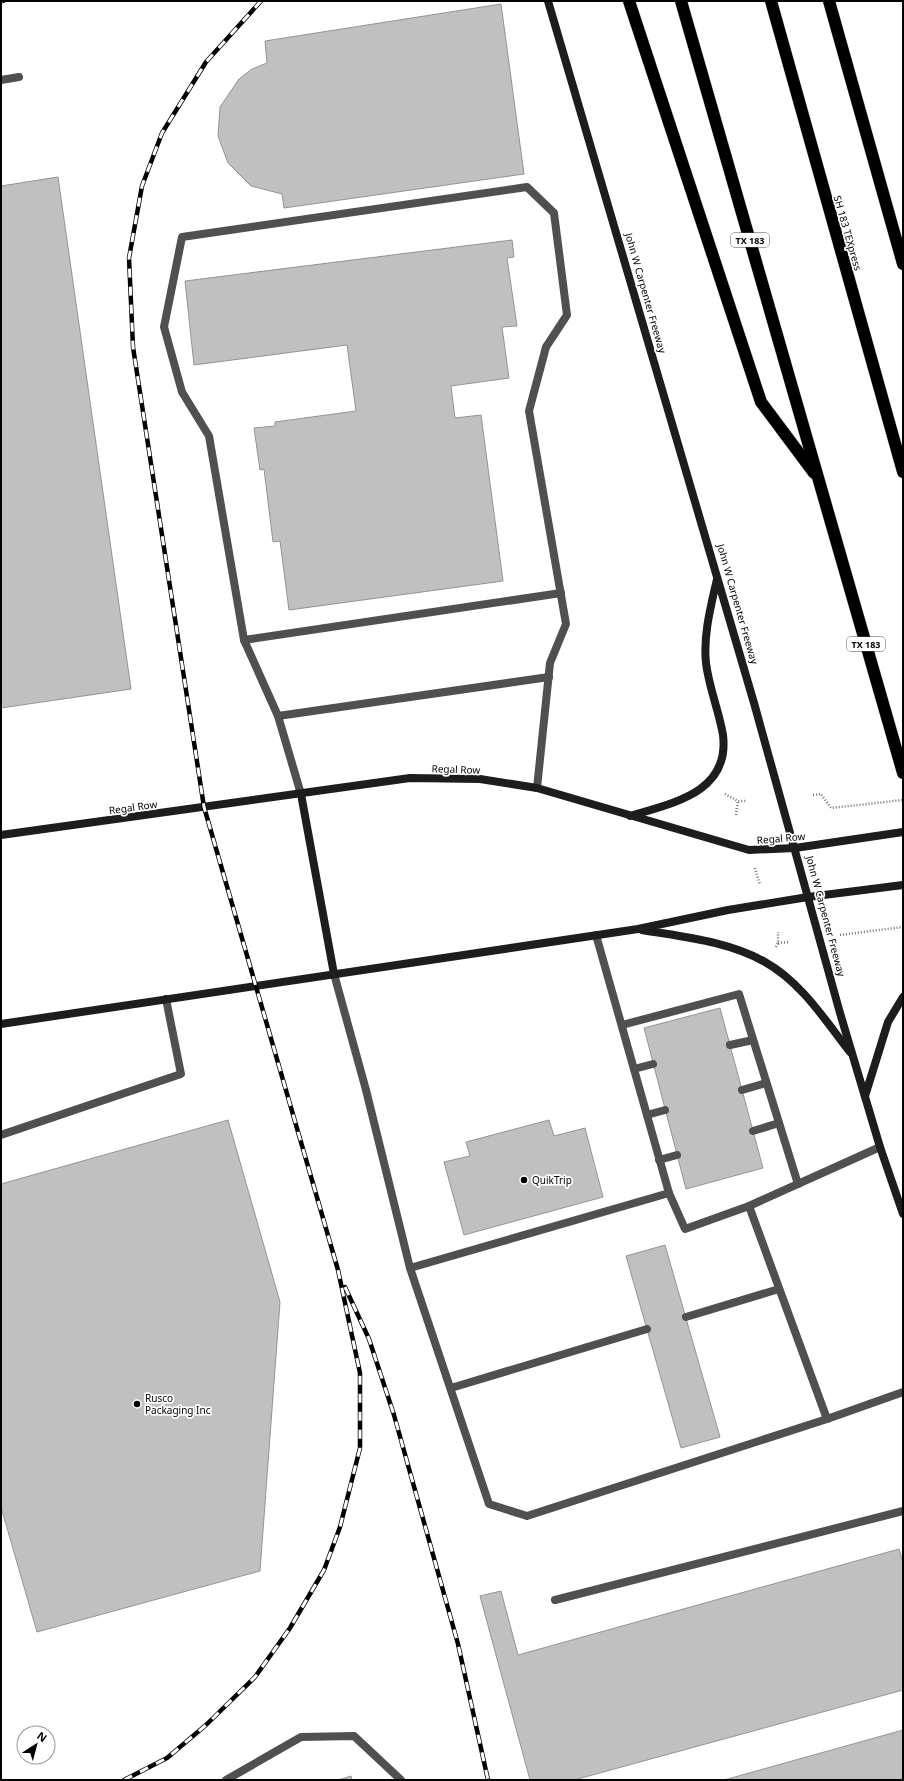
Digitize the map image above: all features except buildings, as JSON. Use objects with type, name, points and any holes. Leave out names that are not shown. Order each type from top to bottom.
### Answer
[{"type":"highway","points":[[629,1],[761,402],[818,479]]},
{"type":"highway","name":"TX 183","points":[[681,1],[903,773]]},
{"type":"highway","name":"SH 183 TEXpress","points":[[771,1],[903,472]]},
{"type":"highway","points":[[829,1],[903,264]]},
{"type":"main road","name":"John W Carpenter Freeway","points":[[548,1],[718,578],[853,1056],[880,1147],[903,1214]]},
{"type":"main road","points":[[630,816],[681,801],[698,792],[715,773],[722,758],[723,736],[706,663],[706,647],[710,612],[718,578]]},
{"type":"main road","name":"Regal Row","points":[[1,835],[410,778],[480,779],[537,788],[749,850],[795,848],[903,832]]},
{"type":"main road","points":[[301,794],[334,974]]},
{"type":"main road","points":[[1,1024],[638,929],[728,910],[808,897],[903,885]]},
{"type":"main road","points":[[638,929],[701,940],[748,953],[766,962],[786,977],[804,994],[853,1056]]},
{"type":"main road","points":[[865,1097],[888,1022],[903,997]]},
{"type":"lane","points":[[1,80],[19,77]]},
{"type":"lane","points":[[301,794],[278,716],[244,640],[208,436],[182,392],[164,327],[182,237],[527,187],[554,213],[568,315],[546,347],[529,411],[566,624],[550,663],[537,788]]},
{"type":"lane","points":[[244,640],[561,593]]},
{"type":"lane","points":[[278,716],[548,677]]},
{"type":"lane","points":[[596,935],[669,1193],[685,1229],[749,1206],[880,1147]]},
{"type":"lane","points":[[334,974],[366,1090],[410,1268],[489,1504],[527,1516],[827,1419],[903,1392]]},
{"type":"lane","points":[[622,1025],[738,994],[798,1184]]},
{"type":"lane","points":[[1,1135],[181,1074],[166,999]]},
{"type":"lane","points":[[730,1045],[753,1040]]},
{"type":"lane","points":[[634,1069],[653,1064]]},
{"type":"lane","points":[[742,1090],[766,1083]]},
{"type":"lane","points":[[647,1115],[665,1110]]},
{"type":"lane","points":[[753,1131],[779,1123]]},
{"type":"lane","points":[[660,1160],[677,1155]]},
{"type":"lane","points":[[410,1268],[669,1193]]},
{"type":"lane","points":[[749,1206],[827,1419]]},
{"type":"lane","points":[[686,1317],[779,1289]]},
{"type":"lane","points":[[451,1388],[647,1329]]},
{"type":"lane","points":[[555,1600],[903,1511]]},
{"type":"lane","points":[[226,1780],[301,1737],[354,1736],[401,1780]]},
{"type":"path","points":[[725,794],[738,801],[746,801]]},
{"type":"path","points":[[813,795],[821,794],[831,808],[903,800]]},
{"type":"path","points":[[736,815],[738,801]]},
{"type":"path","points":[[755,866],[760,885]]},
{"type":"path","points":[[840,935],[903,927]]},
{"type":"path","points":[[778,943],[788,942]]},
{"type":"railway","points":[[124,1780],[167,1758],[206,1725],[255,1677],[290,1628],[324,1570],[340,1527],[360,1448],[360,1373],[338,1270],[204,807],[133,347],[129,258],[142,186],[162,133],[206,62],[261,1]]},
{"type":"railway","points":[[345,1287],[369,1339],[394,1415],[458,1644],[488,1780]]},
{"type":"place","name":"QuikTrip","points":[[524,1180]]},
{"type":"place","name":"Rusco Packaging Inc","points":[[137,1404]]}]
